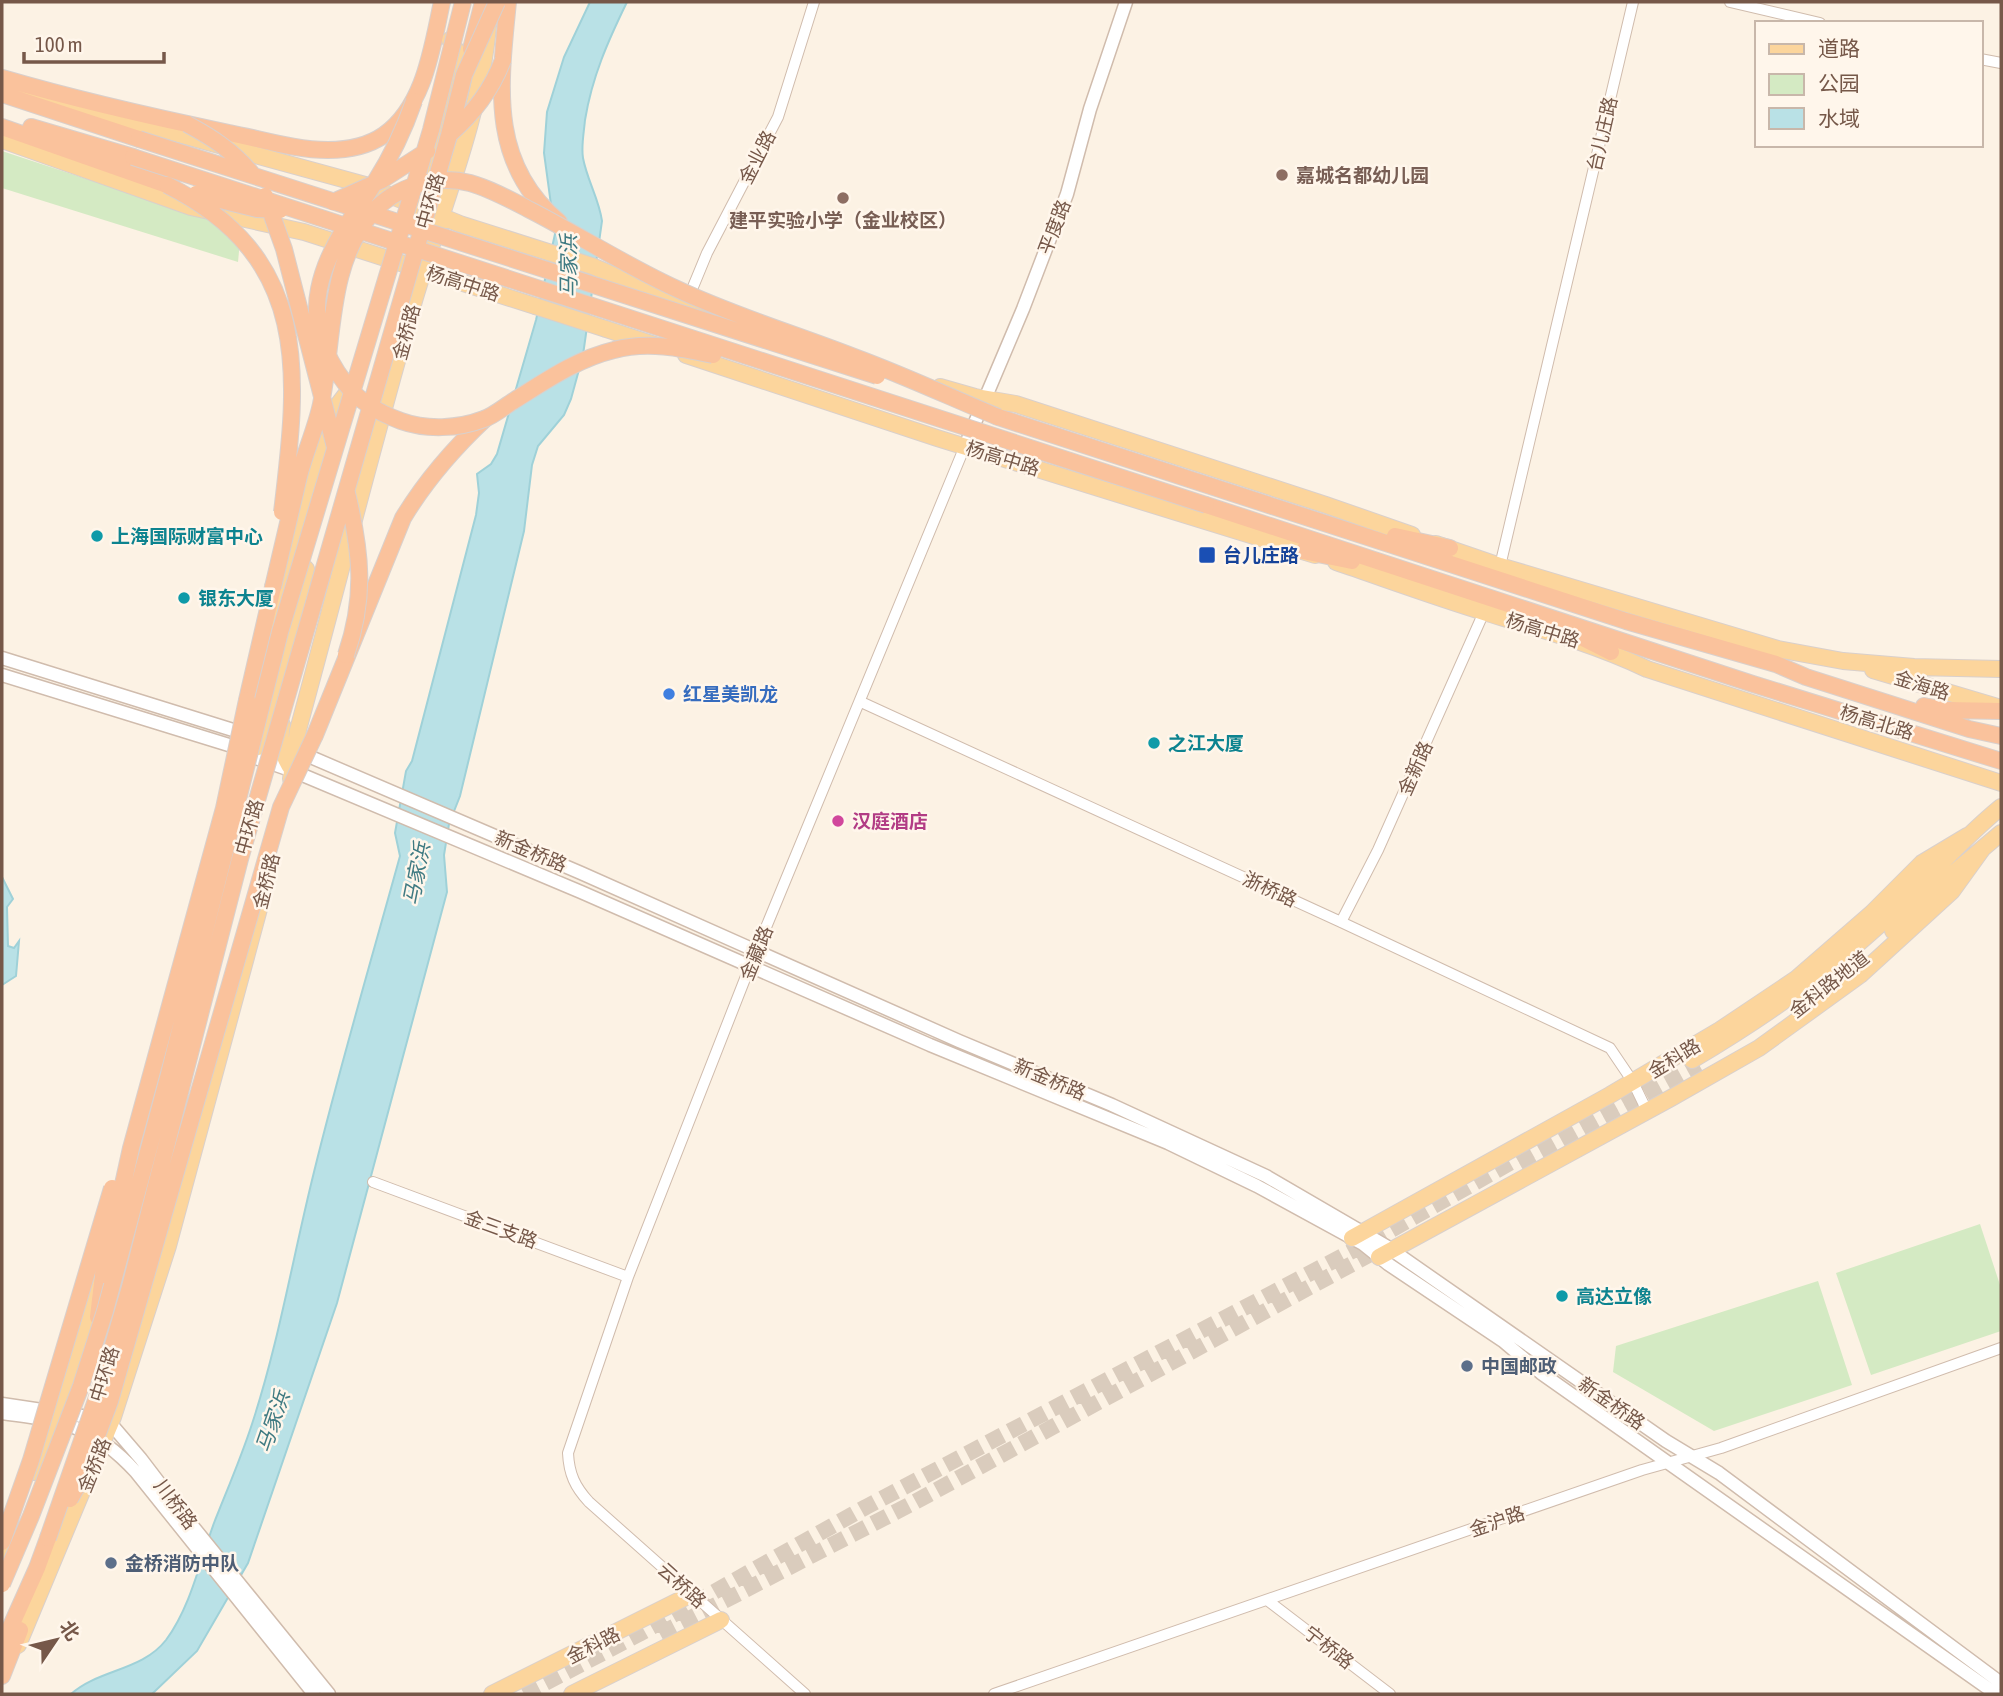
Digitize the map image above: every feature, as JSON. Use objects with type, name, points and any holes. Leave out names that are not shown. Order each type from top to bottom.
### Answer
[{"type":"highway","points":[[442,2],[426,68],[391,155],[348,223],[324,268],[318,292],[317,318],[321,340],[332,366],[352,392],[379,413],[411,425],[434,427],[485,419]]},
{"type":"highway","name":"中环路","points":[[2,1584],[81,1386],[95,1342],[166,1087],[275,654],[431,130],[463,2]]},
{"type":"highway","name":"中环路","points":[[2,1646],[37,1568],[102,1383],[184,1084],[240,859],[449,135],[483,2]]},
{"type":"highway","points":[[464,75],[497,2]]},
{"type":"highway","points":[[508,2],[501,94],[508,149],[517,171],[532,195],[566,228]]},
{"type":"highway","points":[[2,127],[223,202],[257,209],[288,211],[316,207],[346,198],[382,180],[433,148],[453,131],[489,91],[503,60]]},
{"type":"highway","points":[[2,78],[90,103],[308,149],[349,149],[366,144],[384,135],[414,102]]},
{"type":"highway","name":"杨高中路","points":[[2,94],[860,370],[1626,621],[1776,664],[1806,677]]},
{"type":"highway","name":"杨高中路","points":[[2,118],[159,166],[1753,684]]},
{"type":"highway","points":[[187,124],[221,143],[253,174],[264,194],[281,239],[346,491],[360,556],[359,608],[346,655]]},
{"type":"highway","points":[[95,1342],[103,1275],[131,1147],[224,808],[299,474],[321,405],[340,279],[358,232],[372,213],[390,196],[415,185],[442,180],[469,183],[492,190],[566,228],[651,277],[703,301],[857,358],[998,417]]},
{"type":"highway","points":[[167,185],[205,206],[240,235],[270,278],[279,304],[293,379],[291,427],[273,587]]},
{"type":"highway","points":[[48,1538],[80,1481],[110,1401],[281,807],[315,735],[403,518],[420,489],[444,460],[485,419],[574,365],[616,349],[642,346],[692,350],[738,360],[910,409]]},
{"type":"highway","points":[[1292,512],[1450,548]]},
{"type":"highway","points":[[1303,551],[1428,577]]},
{"type":"highway","points":[[1525,608],[1611,652]]},
{"type":"highway","points":[[224,808],[275,654]]},
{"type":"highway","points":[[1806,677],[1969,729],[2001,736]]},
{"type":"highway","name":"杨高北路","points":[[1806,677],[1946,710],[2001,709]]},
{"type":"highway","name":"杨高北路","points":[[1753,684],[2001,761]]},
{"type":"highway","points":[[2,1542],[31,1460],[113,1187],[131,1147]]},
{"type":"highway","points":[[3,1677],[24,1619],[37,1568]]},
{"type":"main road","points":[[382,420],[375,397],[374,380],[405,264],[411,210],[459,65],[457,52],[447,35],[455,2]]},
{"type":"main road","name":"金桥路","points":[[483,65],[491,2]]},
{"type":"main road","name":"金桥路","points":[[288,748],[298,730],[382,420],[483,65],[508,2]]},
{"type":"main road","points":[[2,85],[365,185],[442,216],[613,275],[685,306],[906,377],[975,397],[1016,404],[1450,548],[1502,559],[1778,649],[1843,661],[1914,667],[2001,669]]},
{"type":"main road","name":"杨高中路","points":[[2,140],[191,207],[304,232],[965,446],[1303,551],[1611,652],[1647,669],[2001,783]]},
{"type":"main road","points":[[413,205],[416,253],[424,270]]},
{"type":"main road","name":"金桥路","points":[[253,737],[301,591],[342,437],[349,389],[387,258],[413,205]]},
{"type":"main road","name":"金桥路","points":[[253,737],[328,425],[349,389]]},
{"type":"main road","points":[[293,771],[284,759],[288,748],[280,733],[307,630],[301,591]]},
{"type":"main road","name":"金海路","points":[[1843,661],[2001,709]]},
{"type":"main road","points":[[2,1558],[54,1416],[138,1153],[204,914],[253,757],[253,737]]},
{"type":"main road","name":"金桥路","points":[[3,1677],[111,1424],[167,1246],[252,938],[293,771]]},
{"type":"main road","name":"金科路","points":[[1357,1235],[1633,1082],[1720,1030],[1796,979],[1872,913],[1922,863],[1967,836],[2001,807]]},
{"type":"main road","name":"金科路","points":[[1937,878],[2001,834]]},
{"type":"main road","name":"金科路","points":[[1937,878],[1967,836]]},
{"type":"main road","name":"金科路","points":[[1386,1254],[1759,1048],[1860,975],[1952,891],[1983,848]]},
{"type":"main road","name":"金科路地道","points":[[1697,1065],[1765,1032],[1835,982],[1890,933],[1937,878]]},
{"type":"main road","name":"金科路","points":[[492,1694],[692,1594]]},
{"type":"main road","name":"金科路","points":[[572,1694],[721,1620]]},
{"type":"street","name":"金业路","points":[[685,306],[707,253],[778,117],[814,2]]},
{"type":"street","name":"平度路","points":[[965,446],[1067,194],[1090,109],[1126,2]]},
{"type":"street","name":"台儿庄路","points":[[1502,559],[1633,2]]},
{"type":"street","points":[[1730,2],[1811,21]]},
{"type":"street","points":[[1982,59],[2001,63]]},
{"type":"street","name":"金藏路","points":[[569,1468],[568,1453],[572,1440],[628,1277],[750,966],[965,446]]},
{"type":"street","name":"金新路","points":[[1341,922],[1378,850],[1484,612]]},
{"type":"street","name":"新金桥路","points":[[2,658],[288,748],[398,793],[1112,1105],[1254,1170],[1386,1254],[1666,1441],[1719,1473],[2001,1683]]},
{"type":"street","name":"新金桥路","points":[[2,676],[232,746],[253,757],[293,771],[930,1045],[1168,1143],[1357,1235]]},
{"type":"street","name":"浙桥路","points":[[860,702],[1610,1048],[1633,1082],[1647,1111]]},
{"type":"street","name":"金三支路","points":[[373,1182],[628,1277]]},
{"type":"street","name":"新金桥路","points":[[1386,1254],[1503,1341],[1541,1373],[1996,1694]]},
{"type":"street","name":"金沪路","points":[[994,1694],[1669,1462],[1721,1448],[2001,1348]]},
{"type":"street","points":[[2,1404],[54,1416]]},
{"type":"street","points":[[2,1413],[54,1416],[111,1424]]},
{"type":"street","name":"川桥路","points":[[54,1416],[104,1441],[136,1472],[182,1521],[262,1620],[329,1694]]},
{"type":"street","name":"川桥路","points":[[111,1424],[142,1459],[182,1521]]},
{"type":"street","name":"云桥路","points":[[569,1468],[579,1491],[589,1502],[805,1694]]},
{"type":"street","name":"宁桥路","points":[[1267,1600],[1390,1694]]},
{"type":"street","name":"川桥路","points":[[262,1620],[314,1694]]},
{"type":"green space","points":[[2,151],[241,230],[238,262],[2,188]]},
{"type":"green space","points":[[1980,1224],[2001,1288],[2001,1331],[1871,1375],[1836,1273]]},
{"type":"green space","points":[[1818,1281],[1852,1385],[1714,1431],[1613,1372],[1616,1346]]},
{"type":"water","name":"马家浜","points":[[590,2],[627,2],[613,31],[592,89],[582,144],[587,174],[602,221],[583,355],[564,415],[538,446],[532,465],[524,531],[460,796],[449,824],[444,855],[447,892],[337,1303],[248,1563],[197,1651],[152,1694],[71,1694],[94,1679],[145,1658],[166,1640],[175,1627],[194,1583],[262,1393],[324,1132],[400,856],[395,833],[406,771],[412,761],[476,515],[479,493],[477,474],[491,464],[497,454],[536,320],[555,234],[544,153],[547,112],[564,57]]},
{"type":"water","points":[[2,877],[13,899],[7,907],[8,946],[14,948],[19,941],[16,976],[2,985]]},
{"type":"tunnel","points":[[524,1694],[639,1634],[866,1507],[1375,1239],[1692,1060]]},
{"type":"tunnel","points":[[1523,1170],[1702,1070]]},
{"type":"tunnel","points":[[660,1634],[913,1503],[1387,1245]]},
{"type":"place","name":"嘉城名都幼儿园","points":[[1282,175]]},
{"type":"place","name":"建平实验小学（金业校区）","points":[[843,198]]},
{"type":"place","name":"上海国际财富中心","points":[[97,536]]},
{"type":"place","name":"台儿庄路","points":[[1207,555]]},
{"type":"place","name":"银东大厦","points":[[184,598]]},
{"type":"place","name":"红星美凯龙","points":[[669,694]]},
{"type":"place","name":"之江大厦","points":[[1154,743]]},
{"type":"place","name":"汉庭酒店","points":[[838,821]]},
{"type":"place","name":"高达立像","points":[[1562,1296]]},
{"type":"place","name":"中国邮政","points":[[1467,1366]]},
{"type":"place","name":"金桥消防中队","points":[[111,1563]]}]
